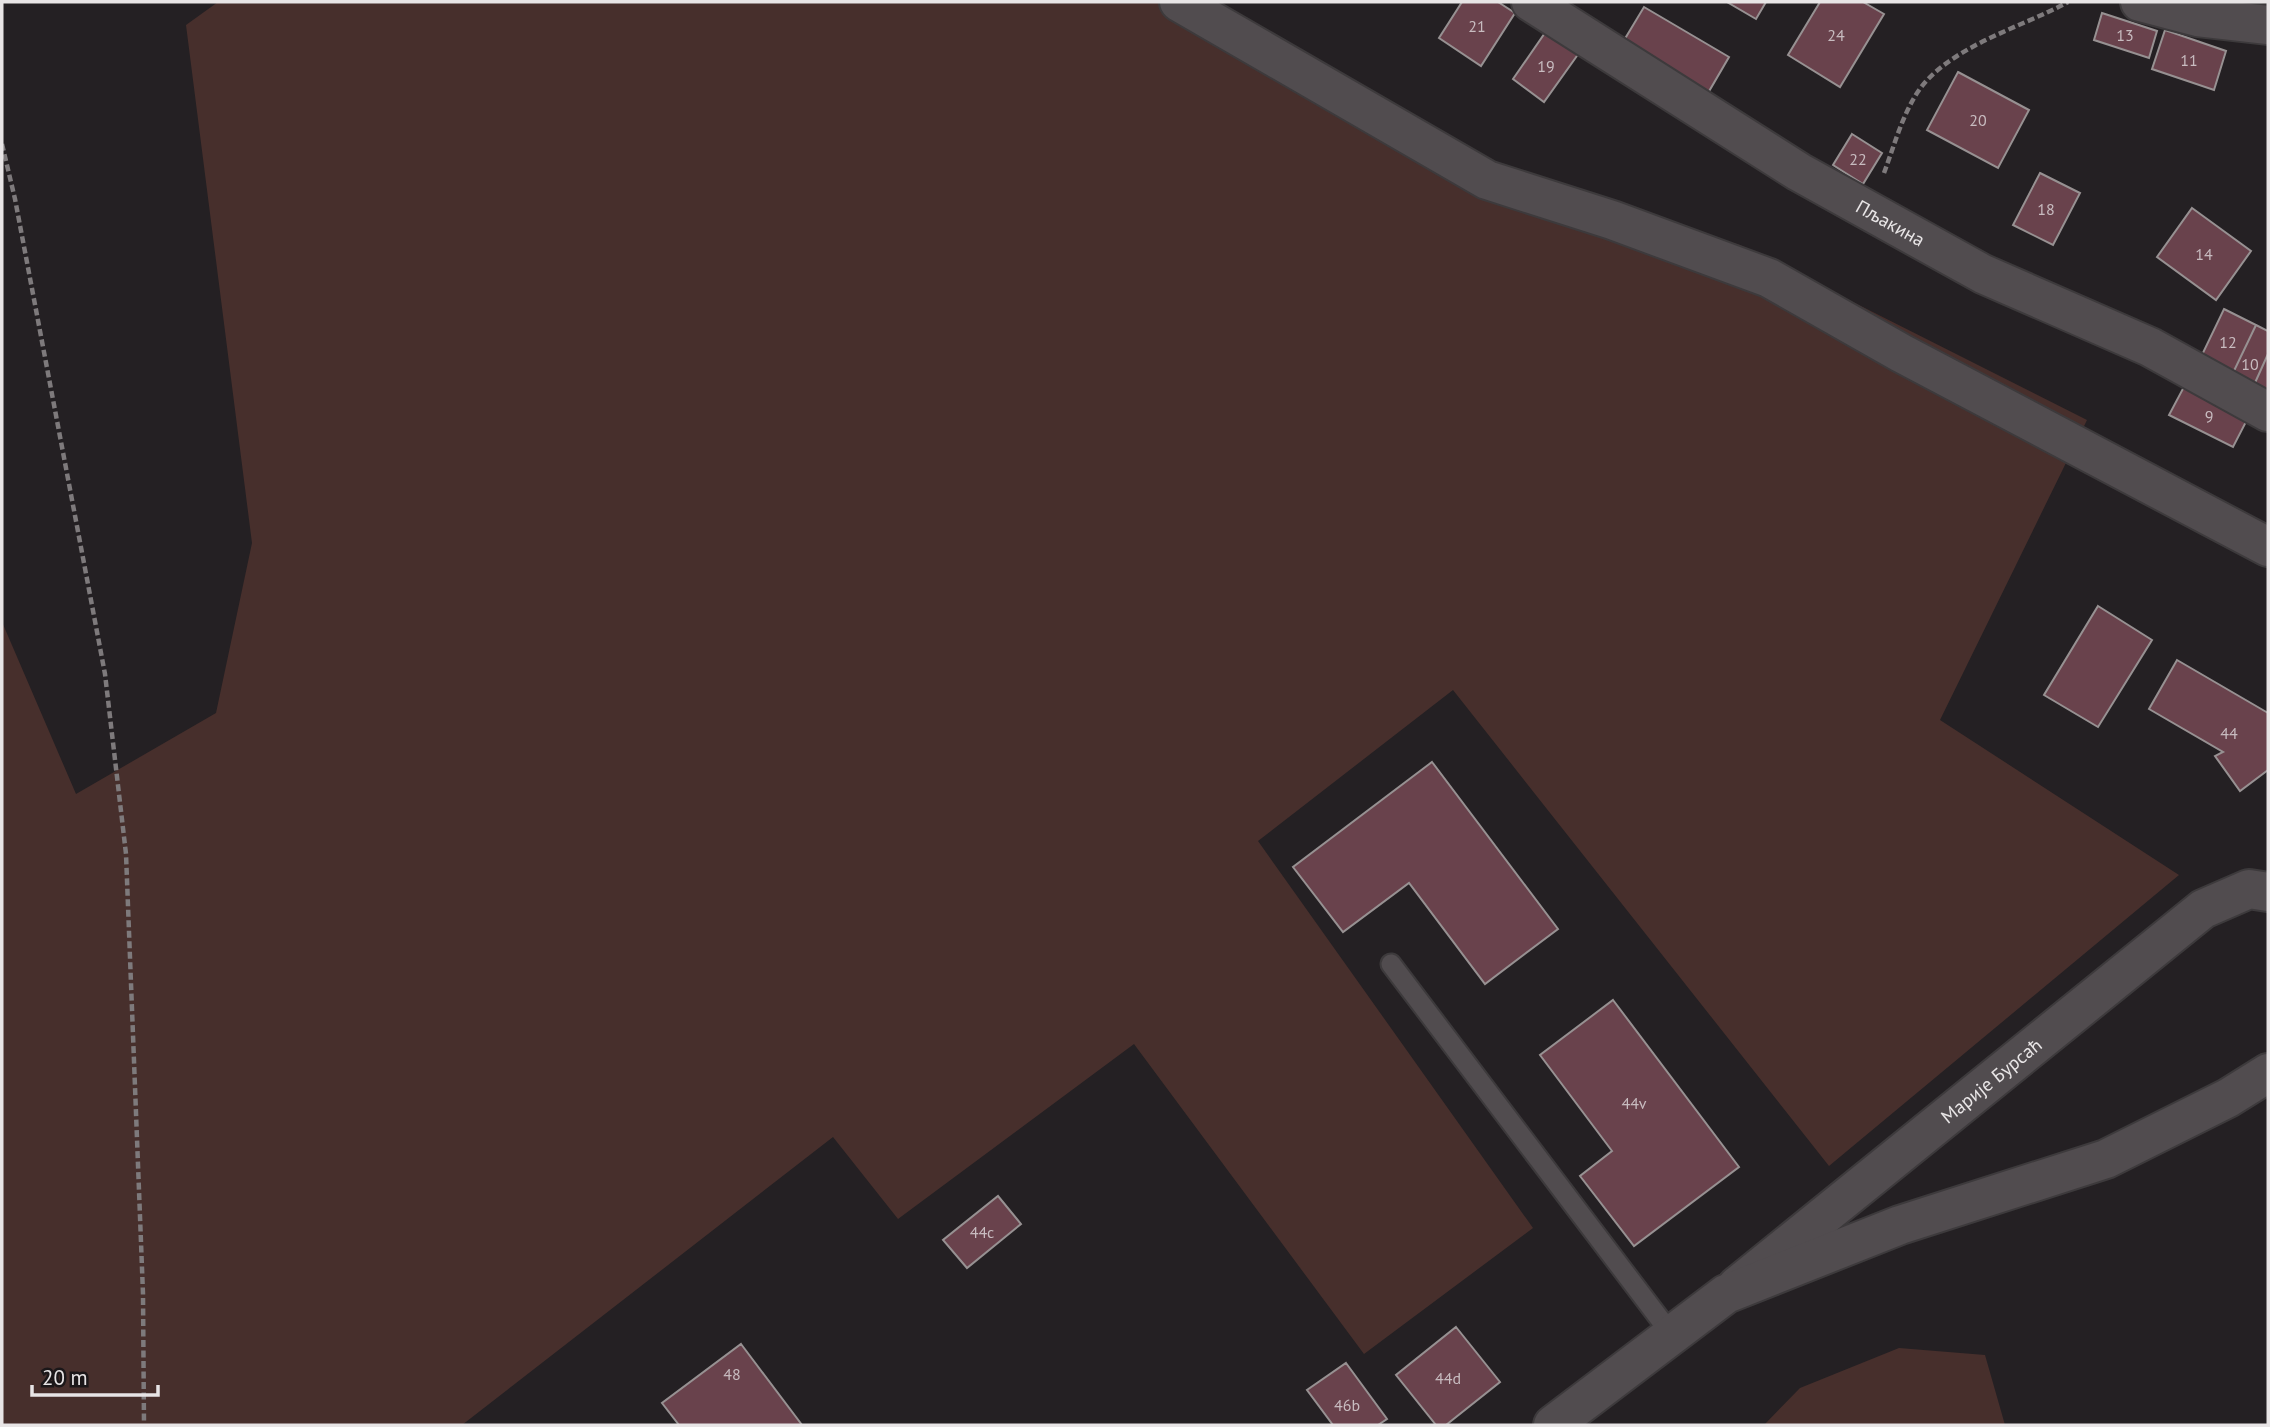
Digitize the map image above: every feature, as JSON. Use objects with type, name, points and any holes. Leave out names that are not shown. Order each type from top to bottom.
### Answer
[{"type":"street","points":[[1179,2],[1487,180],[1612,220],[1769,278],[1901,353],[2268,547]]},
{"type":"street","name":"Пљакина","points":[[1531,2],[1788,165],[1868,211],[1983,274],[2150,347],[2268,412]]},
{"type":"street","points":[[2140,2],[2197,17],[2268,25]]},
{"type":"street","name":"Марије Бурсаћ","points":[[1553,1425],[1726,1294],[2203,909],[2262,884]]},
{"type":"street","name":"Марије Бурсаћ","points":[[1726,1294],[1900,1225],[2106,1159],[2228,1098],[2268,1073]]},
{"type":"lane","points":[[1391,964],[1672,1335]]},
{"type":"path","points":[[1868,211],[1914,97],[1934,73],[2009,29],[2068,2]]},
{"type":"path","points":[[2,144],[15,199],[106,674],[126,854],[143,1281],[144,1425]]},
{"type":"shaded area","points":[[218,2],[1217,2],[1453,160],[1740,245],[2087,420],[1940,720],[2179,875],[1829,1166],[1453,690],[1258,841],[1533,1228],[1364,1354],[1134,1044],[898,1219],[833,1137],[462,1425],[2,1425],[2,622],[76,794],[216,713],[252,543],[186,25]]},
{"type":"shaded area","points":[[1899,1348],[1985,1355],[2005,1425],[1764,1425],[1800,1388]]},
{"type":"building","points":[[1462,2],[1498,2],[1515,13],[1481,66],[1439,38]]},
{"type":"building","points":[[1727,2],[1766,2],[1756,19]]},
{"type":"building","points":[[1820,2],[1863,2],[1884,14],[1840,87],[1788,55]]},
{"type":"building","points":[[1644,7],[1729,57],[1708,93],[1623,42]]},
{"type":"building","points":[[2102,13],[2157,31],[2149,58],[2094,40]]},
{"type":"building","points":[[1547,30],[1579,53],[1544,102],[1513,79]]},
{"type":"building","points":[[2165,30],[2226,51],[2214,90],[2152,69]]},
{"type":"building","points":[[1958,72],[2029,110],[1998,168],[1927,130]]},
{"type":"building","points":[[1852,134],[1882,153],[1863,184],[1833,165]]},
{"type":"building","points":[[2040,173],[2080,193],[2053,245],[2013,225]]},
{"type":"building","points":[[2192,208],[2251,251],[2216,300],[2157,257]]},
{"type":"building","points":[[2224,309],[2256,325],[2232,375],[2200,359]]},
{"type":"building","points":[[2256,325],[2268,331],[2268,354],[2254,385],[2232,375]]},
{"type":"building","points":[[2268,354],[2268,392],[2254,385]]},
{"type":"building","points":[[2186,383],[2249,416],[2233,447],[2169,415]]},
{"type":"building","points":[[2098,606],[2152,640],[2098,727],[2044,695]]},
{"type":"building","points":[[2177,660],[2268,713],[2268,770],[2240,791],[2215,756],[2223,752],[2149,709]]},
{"type":"building","points":[[1432,762],[1558,929],[1485,984],[1409,883],[1343,932],[1293,867]]},
{"type":"building","points":[[1613,1000],[1739,1167],[1634,1246],[1580,1176],[1612,1151],[1540,1055]]},
{"type":"building","points":[[998,1196],[1021,1224],[967,1268],[943,1240]]},
{"type":"building","points":[[1456,1327],[1500,1382],[1446,1425],[1436,1425],[1396,1375]]},
{"type":"building","points":[[741,1344],[802,1425],[679,1425],[662,1403]]},
{"type":"building","points":[[1346,1363],[1387,1419],[1378,1425],[1333,1425],[1307,1390]]}]
